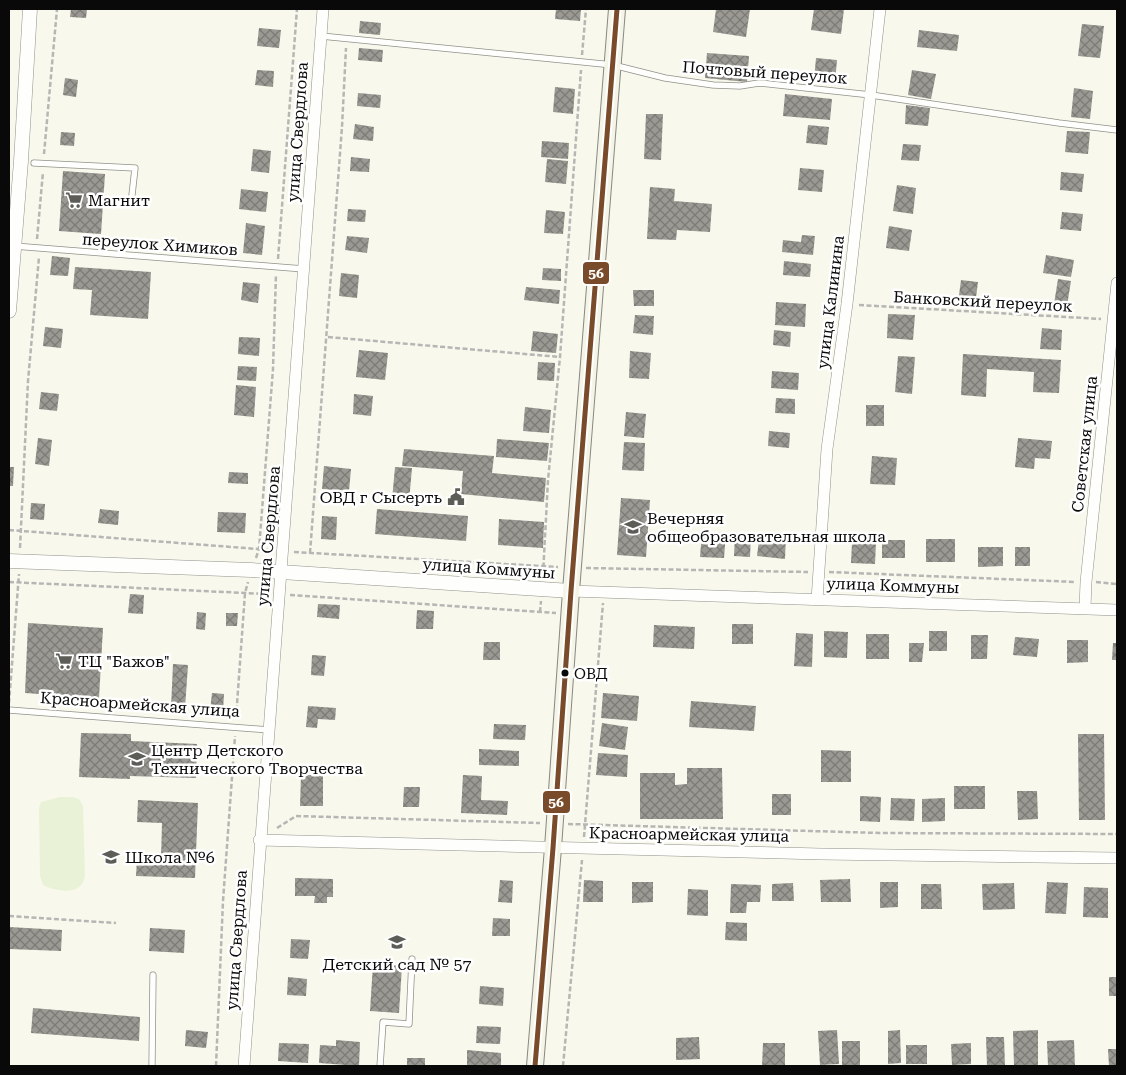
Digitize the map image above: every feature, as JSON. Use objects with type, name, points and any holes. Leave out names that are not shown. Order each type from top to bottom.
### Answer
[{"type":"main road","points":[[535,1066],[617,9]]},
{"type":"street","points":[[9,311],[14,246],[12,229],[30,9]]},
{"type":"street","name":"улица Свердлова","points":[[244,1066],[259,840],[269,730],[323,9]]},
{"type":"street","name":"улица Калинина","points":[[817,600],[827,449],[847,304],[880,9]]},
{"type":"street","name":"Советская улица","points":[[1085,608],[1087,572],[1117,283]]},
{"type":"street","name":"улица Коммуны","points":[[14,560],[251,570],[571,591],[1117,610]]},
{"type":"street","name":"Красноармейская улица","points":[[259,840],[553,848],[1117,858]]},
{"type":"lane","name":"Почтовый переулок","points":[[321,36],[613,65],[665,78],[712,85],[740,86],[759,83],[871,94],[1117,130]]},
{"type":"lane","points":[[34,163],[135,168],[131,204]]},
{"type":"lane","name":"переулок Химиков","points":[[14,246],[304,269]]},
{"type":"lane","name":"Красноармейская улица","points":[[9,710],[269,730]]},
{"type":"lane","points":[[380,1066],[383,1022],[409,1024],[412,959]]},
{"type":"lane","points":[[152,1066],[153,975]]},
{"type":"path","points":[[9,710],[15,648],[14,560],[57,9]]},
{"type":"path","points":[[216,1066],[223,901],[246,593],[251,570],[259,549],[273,369],[274,305],[297,9]]},
{"type":"path","points":[[540,612],[548,480],[560,357],[586,9]]},
{"type":"path","points":[[310,553],[347,39]]},
{"type":"path","name":"Банковский переулок","points":[[847,304],[1113,320]]},
{"type":"path","points":[[327,337],[560,357]]},
{"type":"path","points":[[563,1066],[604,592]]},
{"type":"path","points":[[259,840],[296,816],[880,833],[1117,834]]},
{"type":"path","points":[[9,916],[116,923]]},
{"type":"green space","points":[[60,797],[79,799],[83,806],[85,876],[79,887],[68,891],[43,885],[40,876],[39,808],[41,802]]},
{"type":"building","points":[[71,9],[87,9],[86,18],[70,17]]},
{"type":"building","points":[[556,9],[581,9],[580,21],[555,19]]},
{"type":"building","points":[[716,9],[750,9],[746,37],[713,32]]},
{"type":"building","points":[[814,9],[844,9],[841,34],[811,30]]},
{"type":"building","points":[[360,21],[381,23],[380,35],[359,33]]},
{"type":"building","points":[[1082,24],[1104,26],[1100,58],[1078,56]]},
{"type":"building","points":[[259,28],[281,30],[279,48],[257,46]]},
{"type":"building","points":[[919,30],[959,35],[957,51],[917,47]]},
{"type":"building","points":[[359,48],[383,50],[382,62],[358,60]]},
{"type":"building","points":[[707,53],[749,56],[747,82],[705,78]]},
{"type":"building","points":[[816,58],[837,60],[835,82],[814,80]]},
{"type":"building","points":[[257,70],[274,71],[273,87],[255,85]]},
{"type":"building","points":[[912,70],[936,74],[931,99],[908,95]]},
{"type":"building","points":[[65,78],[78,80],[76,97],[63,95]]},
{"type":"building","points":[[555,87],[575,89],[573,114],[553,112]]},
{"type":"building","points":[[1074,88],[1093,91],[1090,119],[1071,117]]},
{"type":"building","points":[[358,93],[381,95],[380,108],[357,106]]},
{"type":"building","points":[[785,94],[832,99],[830,120],[783,116]]},
{"type":"building","points":[[906,105],[930,108],[928,126],[905,124]]},
{"type":"building","points":[[646,114],[663,114],[661,160],[644,159]]},
{"type":"building","points":[[355,124],[374,127],[373,141],[353,139]]},
{"type":"building","points":[[808,125],[829,127],[827,145],[806,143]]},
{"type":"building","points":[[1067,131],[1090,132],[1088,154],[1065,152]]},
{"type":"building","points":[[61,132],[75,133],[74,146],[60,145]]},
{"type":"building","points":[[542,141],[569,143],[568,159],[541,157]]},
{"type":"building","points":[[903,144],[921,145],[919,161],[901,160]]},
{"type":"building","points":[[253,149],[271,151],[269,173],[251,171]]},
{"type":"building","points":[[351,157],[370,159],[369,172],[350,171]]},
{"type":"building","points":[[547,159],[568,161],[566,184],[545,182]]},
{"type":"building","points":[[800,168],[824,170],[822,192],[798,190]]},
{"type":"building","points":[[63,171],[105,174],[101,234],[59,231]]},
{"type":"building","points":[[1061,172],[1084,174],[1082,192],[1060,190]]},
{"type":"building","points":[[897,185],[916,188],[913,214],[893,211]]},
{"type":"building","points":[[650,187],[675,189],[674,201],[712,204],[710,232],[677,230],[676,240],[647,239]]},
{"type":"building","points":[[241,189],[268,192],[266,212],[239,209]]},
{"type":"building","points":[[348,209],[366,210],[365,222],[347,221]]},
{"type":"building","points":[[546,210],[565,212],[563,234],[544,233]]},
{"type":"building","points":[[1062,212],[1083,214],[1081,231],[1060,229]]},
{"type":"building","points":[[246,223],[265,226],[262,255],[243,253]]},
{"type":"building","points":[[889,226],[912,230],[909,251],[886,248]]},
{"type":"building","points":[[802,235],[815,236],[813,255],[782,252],[783,240],[801,242]]},
{"type":"building","points":[[347,236],[369,238],[367,253],[345,250]]},
{"type":"building","points":[[1046,255],[1074,260],[1071,277],[1043,273]]},
{"type":"building","points":[[52,256],[70,258],[68,276],[50,275]]},
{"type":"building","points":[[784,261],[811,264],[810,277],[783,275]]},
{"type":"building","points":[[75,267],[151,272],[148,319],[90,315],[92,290],[73,289]]},
{"type":"building","points":[[543,268],[561,269],[561,281],[542,280]]},
{"type":"building","points":[[341,273],[359,275],[357,298],[339,296]]},
{"type":"building","points":[[1058,279],[1071,281],[1067,306],[1054,304]]},
{"type":"building","points":[[961,280],[978,282],[975,305],[958,303]]},
{"type":"building","points":[[243,282],[260,284],[258,303],[241,300]]},
{"type":"building","points":[[526,287],[560,290],[559,304],[524,300]]},
{"type":"building","points":[[633,290],[654,290],[654,306],[634,306]]},
{"type":"building","points":[[776,302],[806,304],[805,327],[775,325]]},
{"type":"building","points":[[888,314],[915,315],[913,340],[887,338]]},
{"type":"building","points":[[635,315],[654,316],[653,335],[633,333]]},
{"type":"building","points":[[45,327],[63,329],[61,348],[43,346]]},
{"type":"building","points":[[1042,328],[1062,330],[1061,350],[1040,349]]},
{"type":"building","points":[[774,330],[791,332],[790,347],[773,345]]},
{"type":"building","points":[[533,331],[558,334],[556,353],[531,351]]},
{"type":"building","points":[[239,337],[260,338],[259,356],[238,354]]},
{"type":"building","points":[[359,350],[388,353],[385,380],[356,377]]},
{"type":"building","points":[[630,351],[651,353],[649,379],[629,378]]},
{"type":"building","points":[[963,354],[1061,360],[1059,393],[1033,392],[1034,372],[987,369],[986,397],[961,395]]},
{"type":"building","points":[[898,356],[915,357],[912,394],[895,392]]},
{"type":"building","points":[[538,362],[555,363],[554,381],[537,380]]},
{"type":"building","points":[[238,366],[257,367],[256,381],[237,380]]},
{"type":"building","points":[[772,371],[799,373],[798,390],[771,388]]},
{"type":"building","points":[[236,385],[256,387],[254,417],[234,415]]},
{"type":"building","points":[[41,392],[59,394],[57,411],[39,409]]},
{"type":"building","points":[[354,394],[373,396],[371,416],[353,414]]},
{"type":"building","points":[[776,398],[795,399],[795,414],[775,413]]},
{"type":"building","points":[[866,405],[884,405],[884,426],[866,426]]},
{"type":"building","points":[[525,407],[551,410],[549,433],[523,431]]},
{"type":"building","points":[[626,412],[646,414],[644,438],[624,436]]},
{"type":"building","points":[[769,431],[790,433],[789,448],[768,446]]},
{"type":"building","points":[[38,438],[52,440],[49,466],[35,464]]},
{"type":"building","points":[[1018,438],[1052,441],[1050,459],[1035,458],[1034,469],[1015,467]]},
{"type":"building","points":[[497,439],[549,443],[547,461],[496,457]]},
{"type":"building","points":[[624,442],[645,443],[644,471],[622,470]]},
{"type":"building","points":[[404,449],[494,456],[492,473],[546,478],[544,502],[461,494],[463,471],[402,466]]},
{"type":"building","points":[[872,456],[897,458],[895,485],[870,484]]},
{"type":"building","points":[[324,466],[351,469],[349,491],[322,489]]},
{"type":"building","points":[[9,467],[14,467],[13,486],[9,486]]},
{"type":"building","points":[[395,467],[412,468],[409,502],[392,500]]},
{"type":"building","points":[[229,472],[248,473],[248,484],[228,483]]},
{"type":"building","name":"Вечерняя общеобразовательная школа","points":[[621,498],[650,500],[646,557],[617,555]]},
{"type":"building","points":[[31,503],[45,504],[44,520],[30,519]]},
{"type":"building","points":[[100,509],[119,511],[118,525],[98,523]]},
{"type":"building","points":[[377,509],[468,516],[466,541],[375,534]]},
{"type":"building","points":[[218,512],[246,513],[245,533],[217,532]]},
{"type":"building","points":[[322,516],[337,517],[336,540],[321,539]]},
{"type":"building","points":[[499,519],[544,522],[543,548],[498,545]]},
{"type":"building","points":[[702,532],[726,533],[724,558],[700,557]]},
{"type":"building","points":[[760,532],[786,533],[785,559],[757,556]]},
{"type":"building","points":[[735,534],[751,535],[750,557],[734,556]]},
{"type":"building","points":[[926,539],[955,539],[955,562],[926,562]]},
{"type":"building","points":[[882,540],[905,540],[905,558],[882,558]]},
{"type":"building","points":[[852,542],[876,542],[875,564],[851,563]]},
{"type":"building","points":[[978,547],[1003,547],[1003,566],[978,567]]},
{"type":"building","points":[[1015,547],[1030,547],[1030,566],[1015,566]]},
{"type":"building","points":[[130,594],[144,595],[143,614],[128,613]]},
{"type":"building","points":[[318,604],[340,605],[339,619],[317,617]]},
{"type":"building","points":[[417,610],[434,611],[433,629],[416,629]]},
{"type":"building","points":[[197,612],[206,613],[205,630],[196,629]]},
{"type":"building","points":[[226,613],[238,613],[237,626],[226,626]]},
{"type":"building","name":"ТЦ \"Бажов\"","points":[[28,623],[103,628],[99,698],[25,693]]},
{"type":"building","points":[[732,624],[753,624],[753,644],[732,644]]},
{"type":"building","points":[[654,625],[695,627],[694,649],[653,647]]},
{"type":"building","points":[[824,631],[848,632],[847,658],[824,657]]},
{"type":"building","points":[[929,631],[947,631],[947,651],[929,651]]},
{"type":"building","points":[[796,633],[813,634],[812,667],[794,666]]},
{"type":"building","points":[[866,634],[889,634],[889,659],[866,659]]},
{"type":"building","points":[[971,635],[988,635],[987,659],[971,659]]},
{"type":"building","points":[[1015,637],[1039,639],[1037,657],[1013,655]]},
{"type":"building","points":[[1067,640],[1088,640],[1088,662],[1067,663]]},
{"type":"building","points":[[484,642],[500,642],[500,660],[483,660]]},
{"type":"building","points":[[909,643],[924,643],[922,662],[909,662]]},
{"type":"building","points":[[1113,643],[1117,643],[1117,660],[1112,660]]},
{"type":"building","points":[[312,655],[326,656],[324,676],[311,675]]},
{"type":"building","points":[[173,664],[188,665],[185,708],[171,708]]},
{"type":"building","points":[[212,693],[224,694],[223,712],[210,711]]},
{"type":"building","points":[[603,693],[639,696],[637,721],[601,718]]},
{"type":"building","points":[[691,701],[756,706],[754,731],[689,727]]},
{"type":"building","points":[[308,706],[336,708],[335,720],[318,719],[317,728],[306,727]]},
{"type":"building","points":[[602,723],[628,727],[625,750],[599,746]]},
{"type":"building","points":[[494,724],[526,725],[525,740],[493,739]]},
{"type":"building","points":[[81,733],[131,734],[131,741],[197,744],[196,778],[130,776],[130,779],[79,777]]},
{"type":"building","points":[[1078,734],[1104,734],[1105,820],[1079,820]]},
{"type":"building","points":[[479,749],[519,751],[519,766],[479,765]]},
{"type":"building","points":[[821,750],[851,751],[851,782],[821,782]]},
{"type":"building","points":[[598,753],[628,755],[627,777],[596,775]]},
{"type":"building","points":[[687,768],[722,768],[723,819],[640,819],[640,773],[675,773],[675,785],[687,784]]},
{"type":"building","points":[[301,775],[323,775],[323,806],[300,806]]},
{"type":"building","points":[[463,775],[482,776],[481,800],[508,801],[507,815],[461,813]]},
{"type":"building","points":[[954,786],[985,786],[985,809],[954,809]]},
{"type":"building","points":[[404,787],[420,787],[419,807],[403,807]]},
{"type":"building","points":[[1017,791],[1037,791],[1038,819],[1018,820]]},
{"type":"building","points":[[772,794],[791,794],[791,815],[772,815]]},
{"type":"building","points":[[860,796],[881,797],[880,822],[860,821]]},
{"type":"building","points":[[891,798],[915,799],[914,821],[890,820]]},
{"type":"building","points":[[945,798],[945,821],[922,822],[922,799]]},
{"type":"building","points":[[138,800],[198,803],[195,878],[136,876],[137,857],[161,858],[162,823],[137,822]]},
{"type":"building","points":[[295,878],[333,879],[333,897],[327,897],[327,903],[314,903],[315,896],[295,896]]},
{"type":"building","points":[[850,879],[851,902],[821,902],[820,880]]},
{"type":"building","points":[[500,880],[513,881],[512,903],[498,902]]},
{"type":"building","points":[[584,880],[603,881],[603,902],[583,902]]},
{"type":"building","points":[[632,882],[653,882],[653,902],[632,903]]},
{"type":"building","points":[[880,882],[898,882],[898,907],[880,908]]},
{"type":"building","points":[[1047,882],[1068,883],[1066,914],[1045,913]]},
{"type":"building","points":[[793,883],[794,901],[772,901],[772,884]]},
{"type":"building","points":[[1014,883],[1015,909],[983,910],[982,884]]},
{"type":"building","points":[[731,884],[761,885],[760,902],[747,902],[746,913],[730,913]]},
{"type":"building","points":[[921,884],[941,884],[942,909],[921,909]]},
{"type":"building","points":[[1084,887],[1108,888],[1108,918],[1083,917]]},
{"type":"building","points":[[688,889],[708,890],[708,916],[687,915]]},
{"type":"building","points":[[493,918],[510,919],[510,936],[492,936]]},
{"type":"building","points":[[726,922],[747,923],[747,941],[725,940]]},
{"type":"building","points":[[9,927],[62,930],[61,951],[9,949]]},
{"type":"building","points":[[150,928],[185,930],[184,953],[149,951]]},
{"type":"building","points":[[291,939],[310,940],[308,959],[290,958]]},
{"type":"building","points":[[373,964],[402,966],[399,1013],[370,1011]]},
{"type":"building","points":[[288,977],[307,979],[306,996],[287,995]]},
{"type":"building","points":[[1109,977],[1117,977],[1117,996],[1109,996]]},
{"type":"building","points":[[480,986],[504,988],[503,1006],[479,1004]]},
{"type":"building","points":[[33,1008],[140,1017],[139,1041],[31,1033]]},
{"type":"building","points":[[477,1026],[501,1027],[500,1044],[476,1043]]},
{"type":"building","points":[[186,1030],[208,1032],[206,1048],[185,1046]]},
{"type":"building","points":[[837,1030],[839,1064],[820,1065],[818,1031]]},
{"type":"building","points":[[900,1030],[901,1063],[888,1064],[888,1031]]},
{"type":"building","points":[[1038,1030],[1038,1066],[1014,1066],[1013,1031]]},
{"type":"building","points":[[699,1037],[700,1059],[676,1060],[676,1038]]},
{"type":"building","points":[[986,1037],[1004,1037],[1005,1066],[987,1066]]},
{"type":"building","points":[[336,1040],[360,1042],[359,1066],[319,1063],[320,1045],[336,1046]]},
{"type":"building","points":[[1074,1040],[1075,1066],[1048,1066],[1047,1041]]},
{"type":"building","points":[[842,1041],[860,1041],[860,1066],[842,1066]]},
{"type":"building","points":[[279,1043],[309,1044],[308,1063],[278,1061]]},
{"type":"building","points":[[763,1043],[785,1043],[785,1066],[762,1066]]},
{"type":"building","points":[[971,1043],[971,1064],[952,1065],[951,1044]]},
{"type":"building","points":[[906,1045],[927,1045],[927,1064],[906,1064]]},
{"type":"building","points":[[1108,1049],[1117,1049],[1117,1066],[1109,1066]]},
{"type":"building","points":[[467,1050],[501,1053],[501,1066],[467,1066]]},
{"type":"building","points":[[407,1058],[425,1058],[425,1066],[407,1066]]},
{"type":"transit line","name":"56","points":[[535,1066],[617,9]]},
{"type":"place","name":"Магнит","points":[[74,200]]},
{"type":"place","name":"ОВД г Сысерть","points":[[456,497]]},
{"type":"place","name":"Вечерняя общеобразовательная школа","points":[[633,527]]},
{"type":"place","name":"ТЦ \"Бажов\"","points":[[64,661]]},
{"type":"place","name":"ОВД","points":[[565,673]]},
{"type":"place","name":"Центр Детского Технического Творчества","points":[[137,759]]},
{"type":"place","name":"Школа №6","points":[[111,857]]},
{"type":"place","name":"Детский сад № 57","points":[[397,942]]}]
